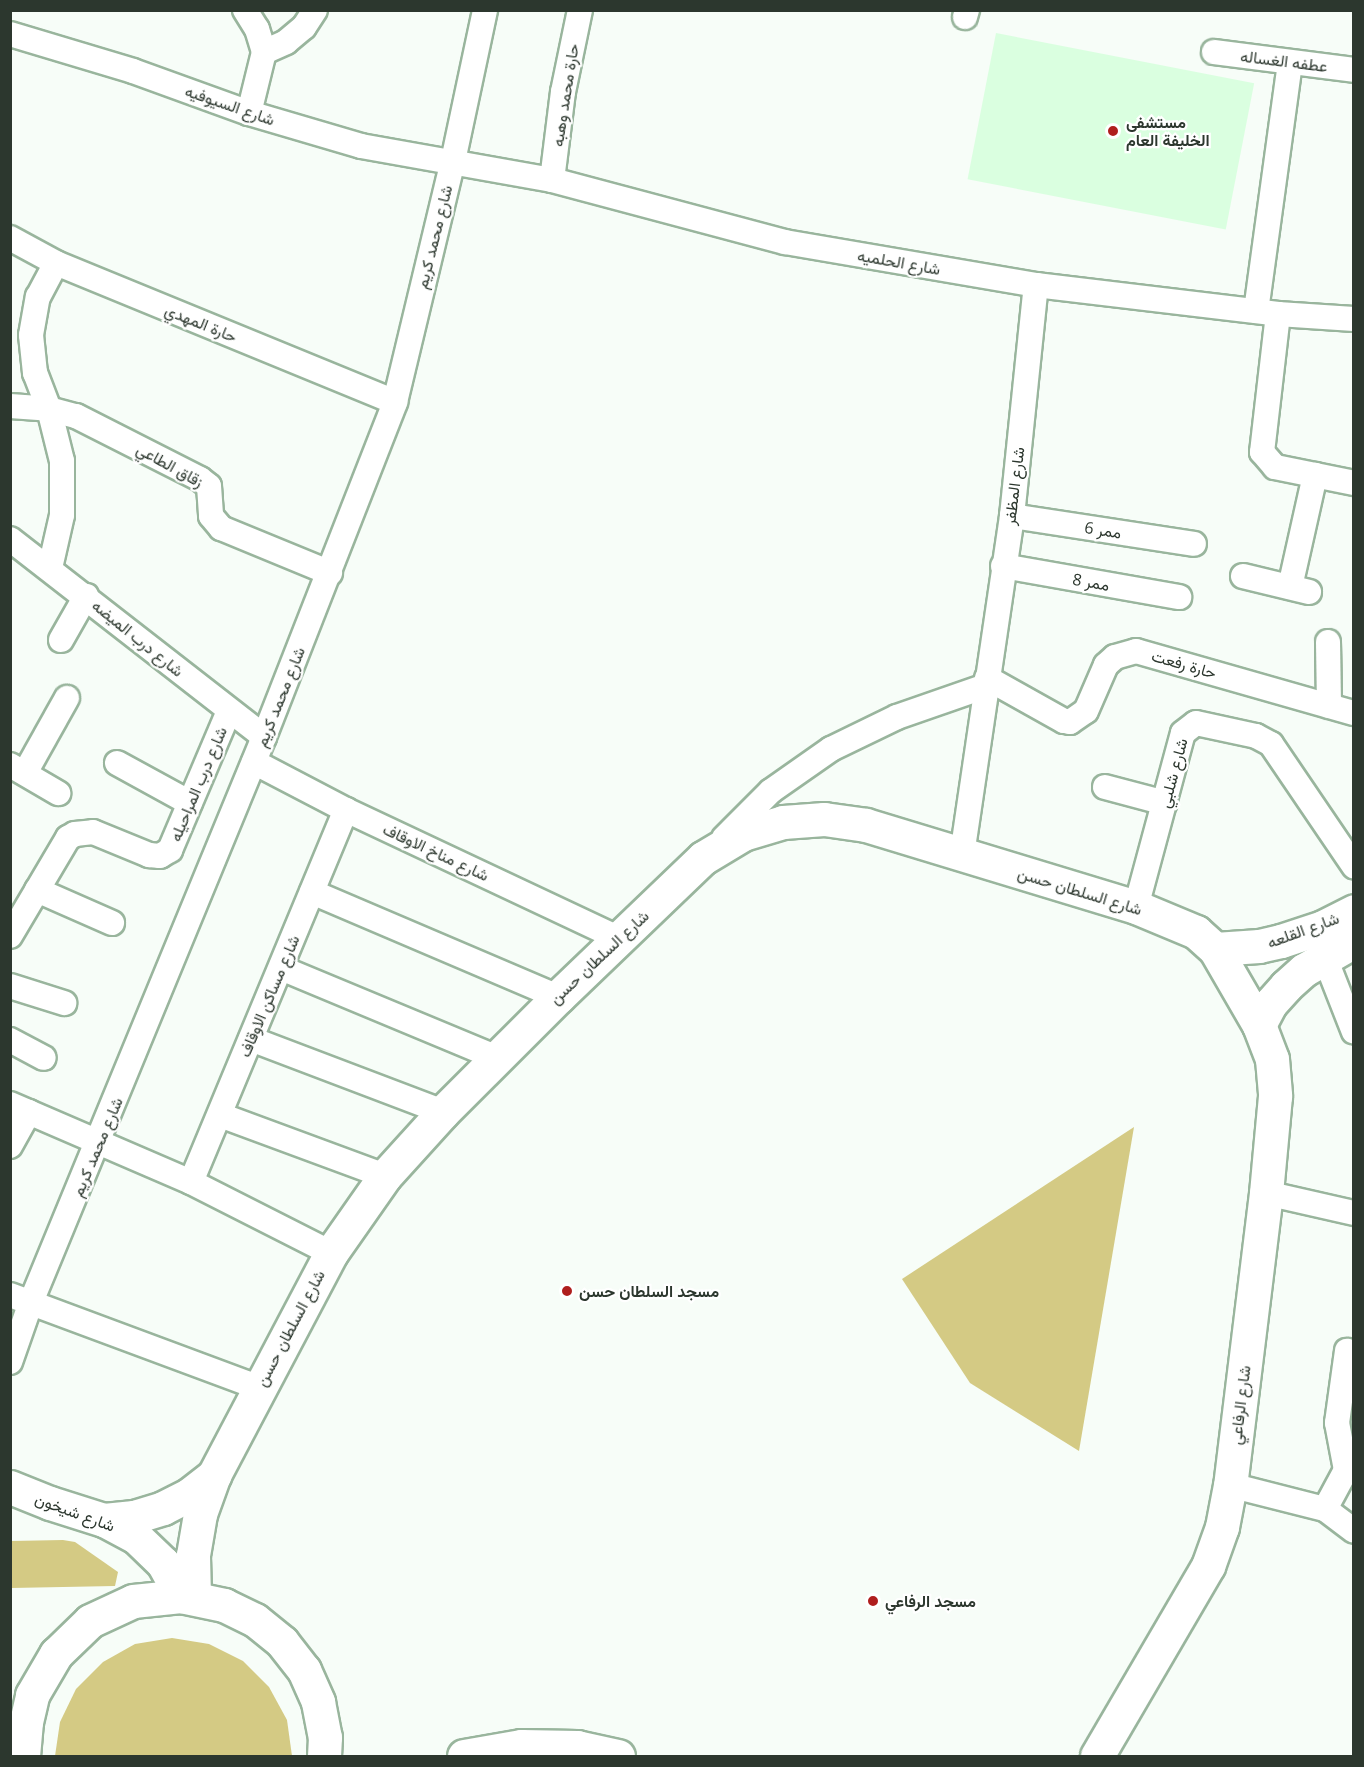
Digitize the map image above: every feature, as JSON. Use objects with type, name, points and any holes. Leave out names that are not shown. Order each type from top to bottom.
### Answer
[{"type":"main road","name":"شارع السلطان حسن","points":[[187,1597],[200,1514],[214,1475],[331,1253],[385,1176],[443,1112],[558,996],[704,858],[743,834],[783,822],[824,819],[866,825],[1136,907],[1184,925],[1206,940],[1215,949],[1259,1025]]},
{"type":"main road","name":"شارع القلعه","points":[[1215,949],[1259,946],[1281,941],[1323,927],[1353,911]]},
{"type":"main road","name":"شارع القلعه","points":[[1259,1025],[1270,1004],[1286,986],[1304,970],[1353,941]]},
{"type":"main road","name":"شارع الرفاعي","points":[[1097,1756],[1208,1566],[1222,1527],[1230,1485],[1266,1193],[1274,1077],[1267,1042],[1259,1025]]},
{"type":"main road","points":[[104,1520],[134,1517],[163,1508],[190,1494],[214,1475]]},
{"type":"main road","name":"شارع شيخون","points":[[10,1487],[50,1503],[104,1520],[136,1538],[163,1563],[187,1597]]},
{"type":"main road","points":[[23,1756],[26,1722],[32,1695],[56,1654],[90,1621],[133,1602],[187,1597],[224,1605],[255,1620],[282,1642],[304,1670],[318,1702],[325,1737],[324,1756]]},
{"type":"main road","points":[[465,1756],[521,1746],[577,1747],[618,1756]]},
{"type":"street","points":[[245,10],[257,29],[264,51],[249,113]]},
{"type":"street","points":[[264,51],[286,42],[304,27],[315,10]]},
{"type":"street","name":"شارع محمد كريم","points":[[10,1362],[21,1299],[100,1141],[330,573],[394,402],[453,161],[485,10]]},
{"type":"street","name":"حارة محمد وهبه","points":[[552,180],[563,92],[580,10]]},
{"type":"street","name":"شارع السيوفيه","points":[[10,34],[132,71],[249,113],[361,146],[453,161]]},
{"type":"street","name":"عطفه الغساله","points":[[1214,52],[1353,70]]},
{"type":"street","points":[[1290,63],[1267,312],[1262,452],[1275,467],[1353,483]]},
{"type":"street","name":"شارع الحلميه","points":[[453,161],[552,180],[785,242],[1035,285],[1267,312],[1353,319]]},
{"type":"street","name":"حارة المهدي","points":[[10,238],[56,263],[394,402]]},
{"type":"street","points":[[50,568],[62,515],[62,461],[49,409],[35,374],[31,335],[38,297],[56,263]]},
{"type":"street","name":"شارع المظفر","points":[[962,855],[1012,516],[1035,285]]},
{"type":"street","name":"زقاق الطاعي","points":[[10,406],[49,409],[76,416],[200,479],[209,486],[212,516],[221,528],[330,573]]},
{"type":"street","points":[[1242,576],[1299,590],[1315,475]]},
{"type":"street","name":"ممر 6","points":[[1012,516],[1194,544]]},
{"type":"street","name":"شارع درب الميضه","points":[[10,539],[264,737]]},
{"type":"street","name":"ممر 8","points":[[1003,566],[1179,597]]},
{"type":"street","points":[[61,640],[86,596]]},
{"type":"street","points":[[1329,642],[1329,706]]},
{"type":"street","name":"حارة رفعت","points":[[986,682],[1070,722],[1086,711],[1106,665],[1115,657],[1136,651],[1353,713]]},
{"type":"street","points":[[704,858],[771,791],[831,748],[897,717],[986,682]]},
{"type":"street","points":[[58,793],[18,769],[67,698]]},
{"type":"street","name":"شارع درب المراحيله","points":[[10,936],[68,838],[75,834],[93,832],[149,855],[166,853],[170,850],[229,711]]},
{"type":"street","name":"شارع شلبي","points":[[1136,907],[1186,729],[1201,723],[1256,736],[1271,744],[1353,866]]},
{"type":"street","name":"شارع مناخ الاوقاف","points":[[254,762],[346,810],[620,939]]},
{"type":"street","points":[[117,763],[190,803]]},
{"type":"street","points":[[1104,787],[1165,803]]},
{"type":"street","name":"شارع مساكن الاوقاف","points":[[191,1182],[346,810]]},
{"type":"street","points":[[37,890],[111,923]]},
{"type":"street","points":[[312,892],[558,996]]},
{"type":"street","points":[[1325,958],[1353,1032]]},
{"type":"street","points":[[281,968],[497,1058]]},
{"type":"street","points":[[10,986],[63,1003]]},
{"type":"street","points":[[10,1040],[44,1058]]},
{"type":"street","points":[[251,1040],[443,1112]]},
{"type":"street","points":[[10,1146],[20,1108],[191,1182],[331,1253]]},
{"type":"street","points":[[220,1115],[385,1176]]},
{"type":"street","points":[[1266,1193],[1353,1213]]},
{"type":"street","points":[[21,1299],[258,1388]]},
{"type":"street","points":[[1325,1509],[1350,1462],[1337,1431],[1347,1397],[1347,1351]]},
{"type":"street","points":[[1230,1485],[1325,1509],[1353,1530]]},
{"type":"shaded area","name":"مستشفى الخليفة العام","points":[[996,33],[1254,83],[1226,229],[968,179]]},
{"type":"shaded area","points":[[1134,1127],[1079,1451],[970,1383],[902,1279]]},
{"type":"shaded area","points":[[63,1540],[75,1542],[118,1572],[115,1586],[11,1588],[11,1541]]},
{"type":"shaded area","points":[[172,1638],[209,1644],[243,1661],[269,1687],[287,1720],[292,1756],[55,1756],[60,1722],[76,1689],[103,1662],[135,1644]]},
{"type":"place","name":"مستشفى الخليفة العام","points":[[1113,131]]},
{"type":"place","name":"مسجد السلطان حسن","points":[[567,1291]]},
{"type":"place","name":"مسجد الرفاعي","points":[[873,1601]]}]
